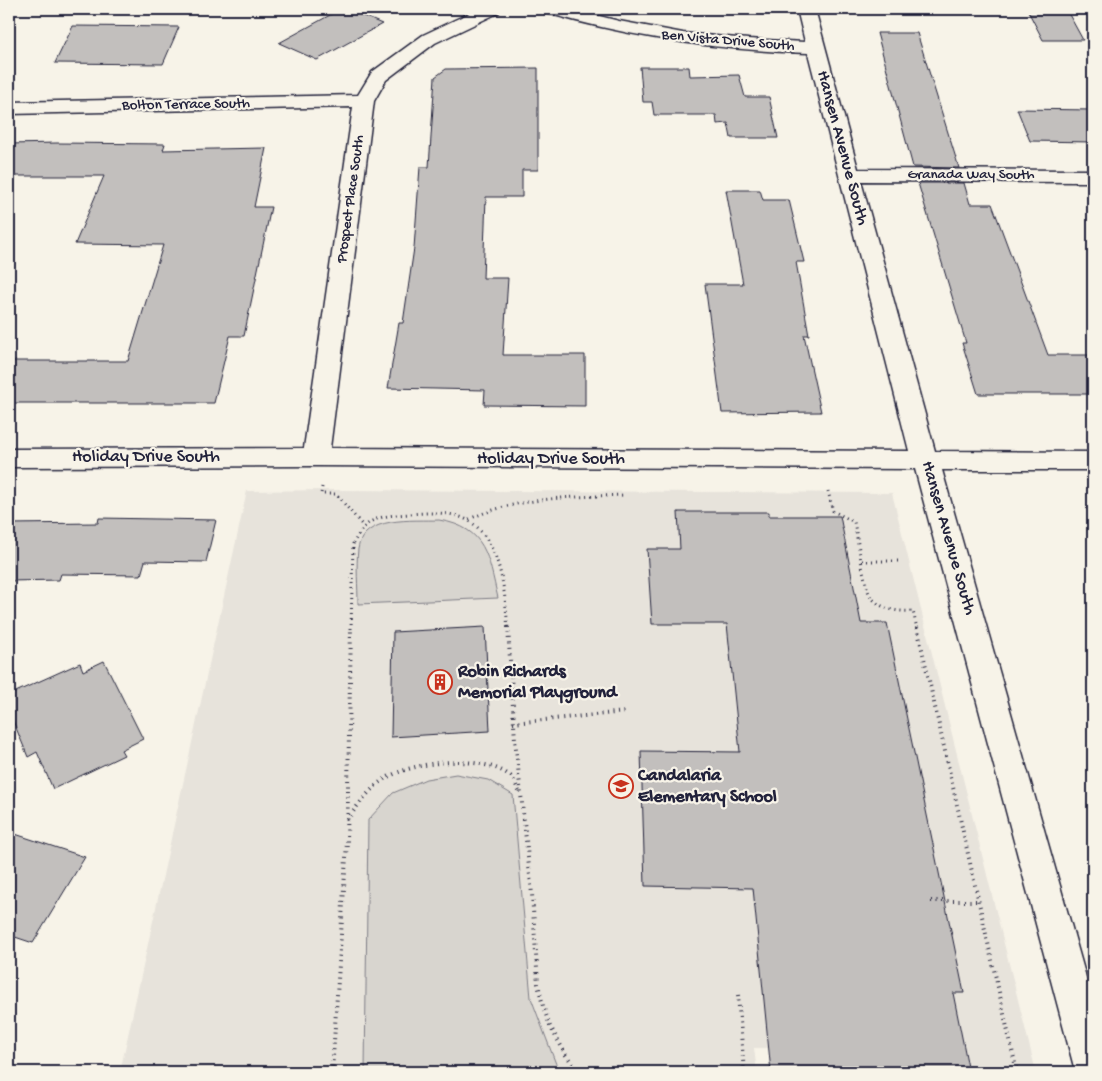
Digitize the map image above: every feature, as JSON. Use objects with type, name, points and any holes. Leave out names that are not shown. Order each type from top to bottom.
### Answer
[{"type":"street","name":"Prospect Place South","points":[[322,457],[364,101],[378,76],[429,39],[492,9]]},
{"type":"street","name":"Ben Vista Drive South","points":[[553,9],[628,30],[684,40],[757,47],[816,48]]},
{"type":"street","name":"Hansen Avenue South","points":[[806,9],[916,432],[927,461],[1093,1068]]},
{"type":"street","name":"Bolton Terrace South","points":[[9,108],[364,101]]},
{"type":"street","name":"Granada Way South","points":[[849,175],[1093,176]]},
{"type":"street","name":"Holiday Drive South","points":[[9,458],[322,457],[1093,461]]},
{"type":"path","points":[[322,457],[321,494],[336,494],[363,526]]},
{"type":"path","points":[[827,486],[833,511],[854,522],[869,596],[882,606],[898,612],[913,611],[1017,1072]]},
{"type":"path","points":[[469,519],[484,511],[524,501],[625,495]]},
{"type":"path","points":[[332,1072],[340,988],[347,820],[352,555],[355,539],[363,526],[387,516],[441,512],[454,513],[469,519],[489,542],[496,559],[507,614],[513,722],[540,997],[562,1051],[579,1072]]},
{"type":"path","points":[[862,561],[898,561]]},
{"type":"path","points":[[513,722],[625,712]]},
{"type":"path","points":[[347,820],[363,797],[373,788],[388,777],[413,768],[452,762],[484,764],[510,776],[521,793]]},
{"type":"path","points":[[931,901],[979,901]]},
{"type":"path","points":[[738,995],[744,1072]]},
{"type":"shaded area","name":"Candalaria Elementary School","points":[[247,491],[892,493],[1036,1072],[969,1072],[953,993],[963,993],[861,623],[841,516],[827,516],[771,528],[769,512],[678,512],[680,549],[647,549],[652,624],[706,624],[731,614],[727,626],[769,1048],[754,1048],[757,1072],[559,1072],[531,998],[513,795],[368,820],[365,1072],[120,1072]]},
{"type":"shaded area","points":[[439,520],[455,524],[476,537],[488,557],[498,598],[358,604],[358,549],[362,538],[369,530],[391,522]]},
{"type":"shaded area","points":[[456,774],[488,780],[513,795],[531,998],[559,1072],[365,1072],[368,820],[393,793],[426,779]]},
{"type":"building","points":[[341,9],[347,9],[382,24],[317,60],[279,43]]},
{"type":"building","points":[[1027,9],[1066,9],[1083,40],[1043,40]]},
{"type":"building","points":[[73,26],[179,27],[163,64],[55,63]]},
{"type":"building","points":[[877,33],[917,33],[959,168],[913,167]]},
{"type":"building","points":[[640,67],[689,67],[690,76],[739,75],[745,97],[769,97],[778,138],[731,138],[728,123],[717,124],[716,115],[654,115],[652,102],[643,102]]},
{"type":"building","points":[[538,68],[538,170],[522,170],[522,197],[486,197],[483,278],[508,278],[503,355],[585,355],[585,406],[484,405],[485,390],[388,388],[399,323],[403,323],[414,248],[420,167],[429,167],[435,77],[446,69]]},
{"type":"building","points":[[1017,109],[1093,110],[1093,142],[1030,141]]},
{"type":"building","points":[[9,144],[165,144],[163,150],[266,148],[254,207],[271,207],[244,336],[230,336],[214,403],[9,403],[9,361],[128,361],[163,245],[75,244],[104,176],[9,176]]},
{"type":"building","points":[[918,183],[964,183],[970,204],[992,204],[1048,355],[1093,355],[1093,394],[978,394],[962,343],[966,343]]},
{"type":"building","points":[[726,190],[760,190],[763,200],[789,200],[804,262],[796,262],[809,335],[804,335],[821,412],[722,413],[705,284],[743,284]]},
{"type":"building","points":[[678,512],[769,512],[769,516],[840,516],[861,623],[887,623],[964,993],[953,993],[969,1072],[771,1072],[753,888],[645,886],[641,751],[740,752],[727,624],[652,624],[647,549],[680,549]]},
{"type":"building","points":[[99,518],[216,520],[206,562],[145,561],[141,575],[61,574],[59,580],[9,581],[9,524],[98,523]]},
{"type":"building","name":"Robin Richards Memorial Playground","points":[[485,627],[490,731],[391,737],[393,632]]},
{"type":"building","points":[[104,661],[143,739],[121,750],[124,755],[53,789],[37,752],[28,757],[9,711],[9,695],[80,663],[83,671]]},
{"type":"building","points":[[9,832],[85,857],[33,943],[9,935]]},
{"type":"place","name":"Robin Richards Memorial Playground","points":[[440,682]]},
{"type":"place","name":"Candalaria Elementary School","points":[[621,786]]}]
